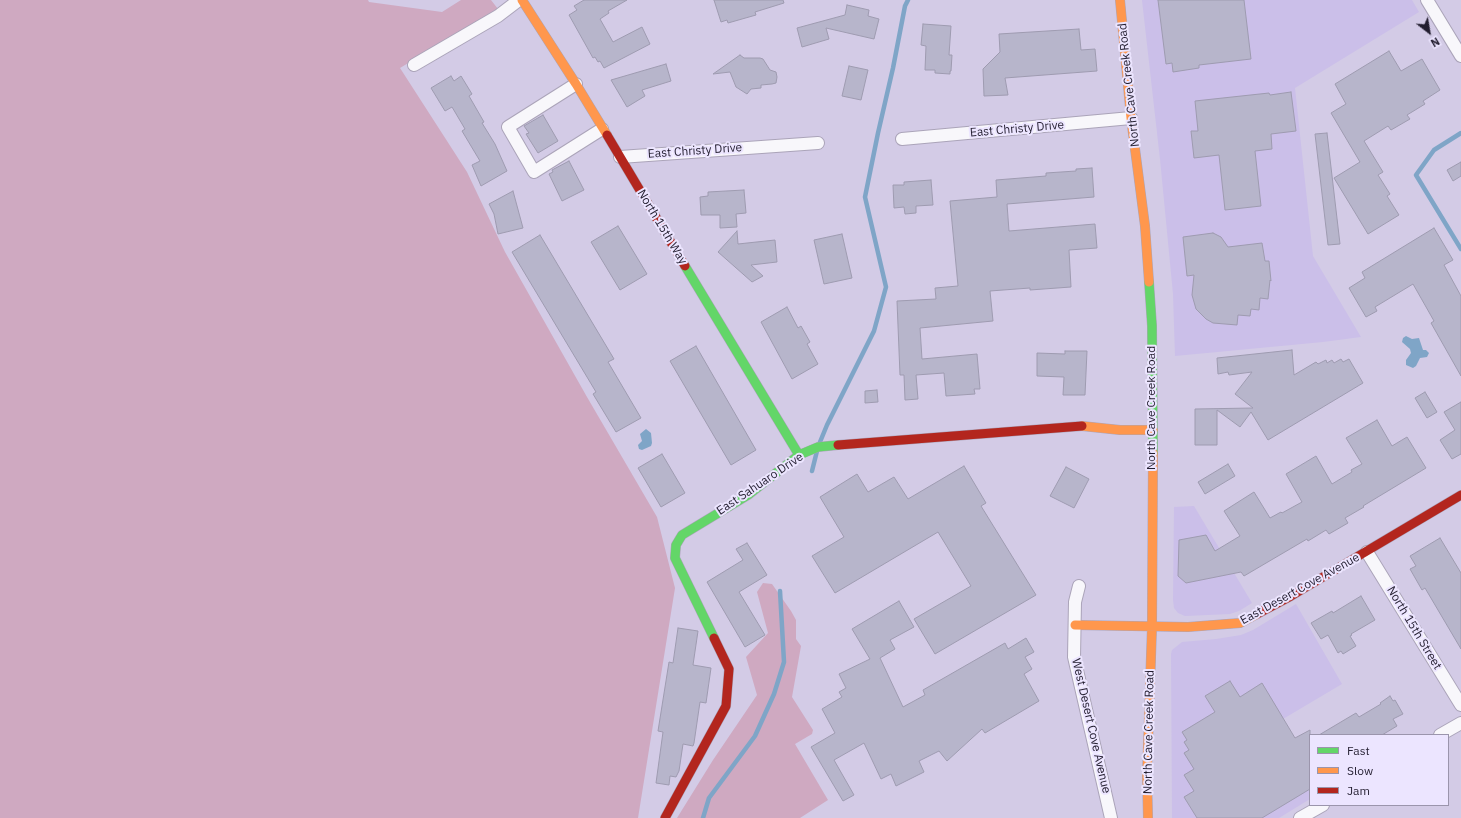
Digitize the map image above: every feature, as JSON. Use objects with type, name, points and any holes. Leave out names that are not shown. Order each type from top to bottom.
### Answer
[{"type":"street","points":[[414,65],[498,16],[519,0]]},
{"type":"street","name":"North 15th Way","points":[[522,0],[576,84],[799,455]]},
{"type":"street","name":"North Cave Creek Road","points":[[1120,0],[1145,226],[1150,279],[1152,326],[1152,627],[1147,775],[1148,818]]},
{"type":"street","points":[[1427,0],[1461,56]]},
{"type":"street","points":[[576,84],[508,127],[534,172],[602,129]]},
{"type":"street","name":"East Christy Drive","points":[[902,139],[1132,118]]},
{"type":"street","name":"East Christy Drive","points":[[620,157],[818,143]]},
{"type":"street","name":"East Sahuaro Drive","points":[[666,818],[726,706],[729,669],[675,558],[676,545],[682,535],[748,495],[799,455],[818,447],[1052,429],[1077,425],[1120,430],[1153,430]]},
{"type":"street","name":"East Desert Cove Avenue","points":[[1075,625],[1188,628],[1240,623],[1260,614],[1461,495]]},
{"type":"street","name":"North 15th Street","points":[[1367,552],[1461,705]]},
{"type":"street","name":"West Desert Cove Avenue","points":[[1079,586],[1075,602],[1074,658],[1111,818]]},
{"type":"street","points":[[1442,734],[1461,723]]},
{"type":"street","points":[[1300,818],[1320,806]]},
{"type":"shaded area","points":[[0,0],[368,0],[369,2],[442,12],[461,0],[491,0],[498,9],[400,68],[467,172],[505,252],[657,517],[675,588],[638,818],[0,818]]},
{"type":"shaded area","points":[[1142,0],[1412,0],[1419,12],[1295,88],[1313,256],[1361,337],[1175,356],[1173,294],[1160,159]]},
{"type":"shaded area","points":[[1194,506],[1252,603],[1239,611],[1230,614],[1185,616],[1178,613],[1174,608],[1174,507]]},
{"type":"shaded area","points":[[763,583],[772,584],[796,620],[796,639],[801,646],[792,697],[813,730],[812,734],[795,744],[828,800],[800,818],[677,818],[713,760],[757,695],[746,657],[768,633],[757,592]]},
{"type":"shaded area","points":[[1296,604],[1342,684],[1283,719],[1309,761],[1309,800],[1279,818],[1172,818],[1172,650],[1182,642],[1241,635],[1253,630]]},
{"type":"water","points":[[1406,336],[1412,339],[1419,338],[1423,350],[1426,350],[1429,353],[1427,357],[1420,358],[1416,366],[1413,368],[1406,365],[1406,360],[1411,353],[1410,349],[1402,342],[1403,338]]},
{"type":"water","points":[[646,429],[651,433],[652,443],[651,446],[642,450],[639,449],[638,445],[642,441],[640,434]]},
{"type":"building","points":[[584,0],[627,0],[608,11],[609,13],[600,19],[613,42],[642,27],[650,44],[604,68],[600,61],[598,62],[595,57],[593,58],[569,15],[577,10],[574,6]]},
{"type":"building","points":[[714,0],[783,0],[784,3],[755,12],[756,15],[728,23],[727,20],[721,22]]},
{"type":"building","points":[[1158,0],[1244,0],[1251,59],[1199,65],[1199,68],[1173,72],[1172,63],[1166,64]]},
{"type":"building","points":[[847,5],[869,10],[868,16],[879,19],[874,39],[826,28],[829,39],[802,47],[797,28],[845,15]]},
{"type":"building","points":[[923,24],[951,26],[949,55],[952,55],[950,74],[935,73],[935,70],[925,70],[926,46],[921,45]]},
{"type":"building","points":[[1079,29],[1081,50],[1095,49],[1097,71],[1005,78],[1008,95],[984,96],[983,69],[1000,52],[999,34]]},
{"type":"building","points":[[1389,51],[1401,71],[1422,59],[1440,90],[1423,101],[1425,104],[1407,115],[1410,119],[1391,130],[1388,126],[1364,141],[1383,172],[1378,175],[1390,194],[1387,196],[1399,215],[1368,234],[1334,178],[1360,162],[1331,113],[1346,104],[1335,84]]},
{"type":"building","points":[[740,55],[744,58],[763,59],[770,70],[776,72],[776,83],[761,85],[761,88],[751,89],[747,94],[736,87],[730,72],[713,74]]},
{"type":"building","points":[[666,64],[671,81],[642,90],[645,96],[627,107],[611,80]]},
{"type":"building","points":[[849,66],[868,70],[861,100],[842,96]]},
{"type":"building","points":[[451,76],[454,81],[461,76],[472,94],[469,96],[484,122],[482,123],[495,144],[507,171],[481,186],[472,165],[480,161],[462,131],[465,129],[452,107],[445,111],[431,88]]},
{"type":"building","points":[[1291,92],[1296,131],[1271,134],[1272,149],[1255,151],[1261,206],[1225,210],[1219,155],[1194,158],[1191,131],[1198,131],[1195,101]]},
{"type":"building","points":[[543,115],[558,141],[538,153],[526,134],[529,133],[524,126]]},
{"type":"building","points":[[1327,133],[1340,244],[1328,245],[1315,134]]},
{"type":"building","points":[[569,161],[584,190],[562,201],[549,174],[553,172],[552,170]]},
{"type":"building","points":[[1461,162],[1461,176],[1453,181],[1447,170]]},
{"type":"building","points":[[1092,168],[1094,197],[1007,204],[1009,231],[1095,224],[1097,248],[1069,250],[1071,287],[990,291],[993,321],[920,328],[922,359],[977,354],[980,389],[974,389],[975,394],[946,396],[944,373],[916,375],[918,399],[905,400],[904,375],[900,375],[897,301],[936,299],[935,288],[958,286],[950,201],[997,197],[996,180],[1046,176],[1046,173],[1076,171],[1076,169]]},
{"type":"building","points":[[931,180],[933,205],[916,206],[916,213],[905,214],[904,207],[894,208],[893,185],[904,185],[904,182]]},
{"type":"building","points":[[744,190],[746,213],[736,214],[737,227],[720,228],[720,215],[701,215],[700,197],[708,196],[708,192]]},
{"type":"building","points":[[513,191],[523,228],[498,234],[494,214],[489,204]]},
{"type":"building","points":[[618,226],[647,274],[620,290],[591,242]]},
{"type":"building","points":[[1434,228],[1453,260],[1444,265],[1461,296],[1461,376],[1431,323],[1434,321],[1413,284],[1375,307],[1377,311],[1366,317],[1349,288],[1365,278],[1362,272]]},
{"type":"building","points":[[737,231],[738,244],[775,240],[777,262],[751,265],[763,276],[752,282],[718,252]]},
{"type":"building","points":[[1213,233],[1221,237],[1228,247],[1262,243],[1265,261],[1269,261],[1271,281],[1270,280],[1268,299],[1260,298],[1259,310],[1251,309],[1250,316],[1238,315],[1237,325],[1213,323],[1206,319],[1196,309],[1192,295],[1194,275],[1187,276],[1183,237]]},
{"type":"building","points":[[842,234],[852,278],[824,284],[814,240]]},
{"type":"building","points":[[540,235],[614,359],[608,362],[641,418],[616,432],[593,394],[596,392],[512,252]]},
{"type":"building","points":[[787,307],[798,328],[801,326],[810,342],[807,344],[818,364],[792,379],[761,322]]},
{"type":"building","points":[[696,346],[756,450],[731,465],[670,361]]},
{"type":"building","points":[[1292,350],[1294,375],[1316,362],[1318,364],[1326,360],[1327,363],[1332,360],[1334,363],[1341,359],[1343,362],[1349,359],[1363,383],[1268,440],[1251,412],[1240,427],[1217,410],[1217,445],[1195,445],[1195,409],[1253,408],[1235,394],[1252,372],[1229,375],[1228,372],[1218,374],[1217,358]]},
{"type":"building","points":[[1065,351],[1087,351],[1085,395],[1063,395],[1064,377],[1037,376],[1037,353],[1065,354]]},
{"type":"building","points":[[877,390],[878,402],[865,403],[865,391]]},
{"type":"building","points":[[1425,392],[1437,412],[1427,418],[1415,398]]},
{"type":"building","points":[[1461,402],[1461,454],[1452,459],[1440,440],[1455,430],[1444,412]]},
{"type":"building","points":[[1377,420],[1392,446],[1407,437],[1426,468],[1345,518],[1348,523],[1329,534],[1326,530],[1308,541],[1307,539],[1244,576],[1241,572],[1186,583],[1178,576],[1179,540],[1206,535],[1215,551],[1240,536],[1224,511],[1254,492],[1270,518],[1302,502],[1286,474],[1316,456],[1332,484],[1352,472],[1351,470],[1362,464],[1346,438]]},
{"type":"building","points":[[662,454],[685,493],[661,507],[638,468]]},
{"type":"building","points":[[1228,464],[1235,476],[1205,494],[1198,482]]},
{"type":"building","points":[[964,466],[986,503],[981,506],[1036,595],[935,654],[914,619],[971,586],[938,532],[835,593],[812,556],[844,537],[820,497],[857,474],[868,492],[894,477],[908,499]]},
{"type":"building","points":[[1066,467],[1089,479],[1074,508],[1050,496]]},
{"type":"building","points":[[1440,538],[1461,573],[1461,649],[1425,588],[1422,590],[1410,569],[1416,566],[1410,556]]},
{"type":"building","points":[[747,543],[767,575],[739,592],[765,635],[745,647],[707,582],[743,560],[736,549]]},
{"type":"building","points":[[1361,596],[1375,620],[1351,634],[1352,635],[1350,636],[1356,646],[1343,654],[1341,651],[1338,653],[1328,635],[1321,639],[1311,623],[1332,611],[1333,613]]},
{"type":"building","points":[[899,601],[914,627],[890,640],[895,649],[880,658],[903,707],[925,695],[923,690],[1005,643],[1008,649],[1026,638],[1034,652],[1025,657],[1032,669],[1024,674],[1039,701],[985,733],[982,729],[947,761],[939,751],[919,761],[924,772],[896,786],[891,774],[881,779],[864,743],[834,760],[854,795],[843,801],[811,747],[835,733],[822,709],[842,697],[839,692],[846,688],[839,674],[870,659],[852,629]]},
{"type":"building","points":[[678,628],[698,631],[693,665],[711,668],[706,703],[700,702],[693,746],[683,744],[679,771],[676,777],[670,776],[669,785],[656,783],[663,732],[658,731],[669,662],[673,663]]},
{"type":"building","points":[[1230,681],[1240,697],[1262,683],[1295,738],[1310,730],[1309,790],[1262,818],[1197,818],[1184,797],[1194,791],[1184,775],[1194,769],[1184,753],[1189,750],[1184,742],[1187,740],[1182,732],[1215,712],[1205,696]]},
{"type":"building","points":[[1390,696],[1393,701],[1395,700],[1403,714],[1393,719],[1397,726],[1384,734],[1321,734],[1356,713],[1359,717],[1381,704],[1380,703]]},
{"type":"waterway","points":[[820,442],[874,331],[886,287],[865,197],[905,6],[908,0]]},
{"type":"waterway","points":[[1461,133],[1434,150],[1416,175],[1461,249]]},
{"type":"waterway","points":[[812,471],[817,451]]},
{"type":"waterway","points":[[703,818],[709,798],[755,736],[774,694],[784,662],[780,591]]},
{"type":"traffic: fast","points":[[685,266],[799,455]]},
{"type":"traffic: fast","points":[[1149,282],[1152,326],[1153,453]]},
{"type":"traffic: fast","points":[[714,638],[675,558],[676,545],[682,535],[748,495],[799,455],[818,447],[838,445]]},
{"type":"traffic: slow","points":[[522,0],[607,135]]},
{"type":"traffic: slow","points":[[1120,0],[1131,118],[1145,226],[1149,282]]},
{"type":"traffic: slow","points":[[1082,426],[1120,430],[1153,430]]},
{"type":"traffic: slow","points":[[1148,818],[1147,775],[1152,627],[1153,453]]},
{"type":"traffic: slow","points":[[1075,625],[1188,627],[1240,623],[1257,614]]},
{"type":"traffic: jam","points":[[607,135],[685,266]]},
{"type":"traffic: jam","points":[[838,445],[1082,426]]},
{"type":"traffic: jam","points":[[1257,614],[1291,596],[1461,495]]},
{"type":"traffic: jam","points":[[665,818],[726,706],[729,669],[714,638]]}]
